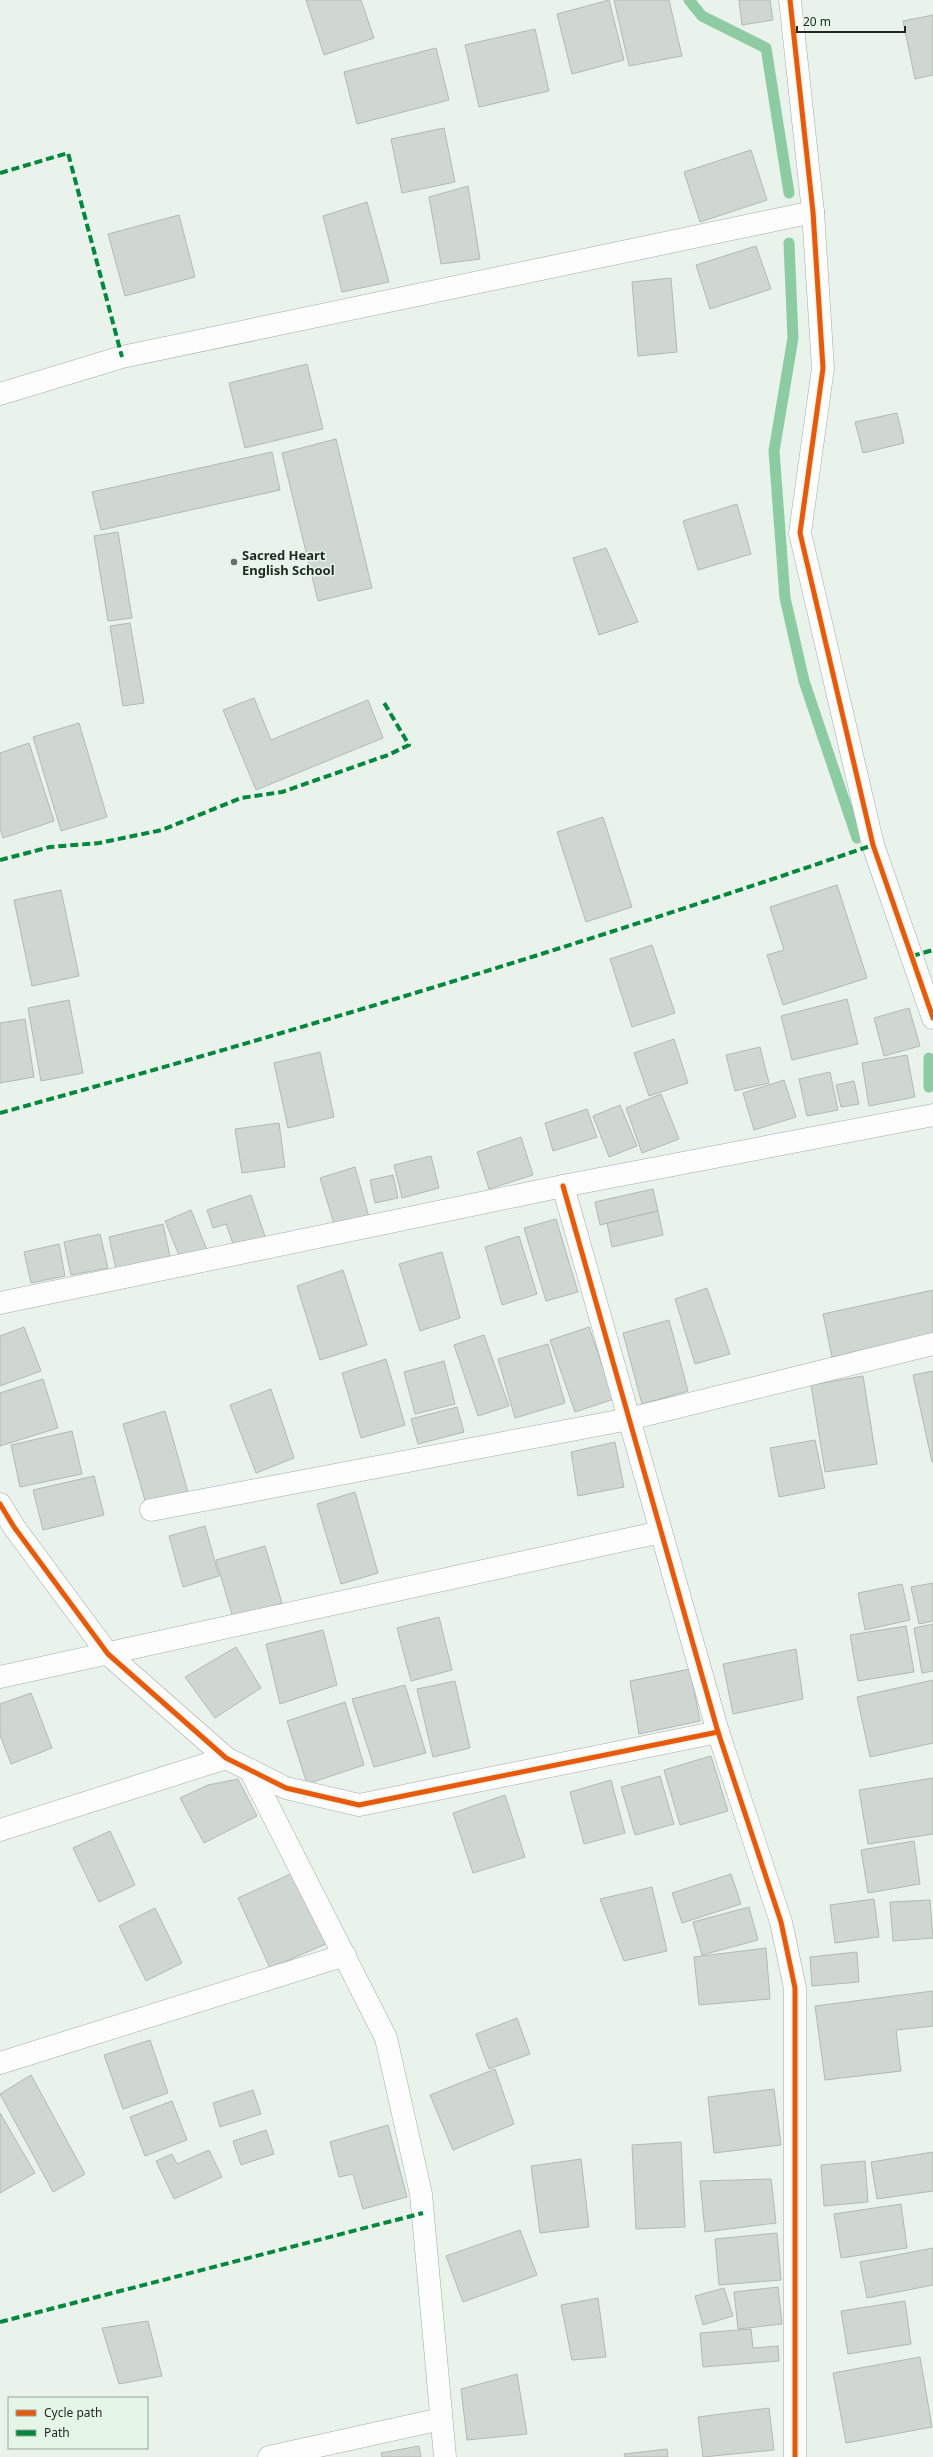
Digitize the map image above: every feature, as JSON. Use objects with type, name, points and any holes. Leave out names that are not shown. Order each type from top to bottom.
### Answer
[{"type":"street","points":[[790,0],[814,212],[823,368],[800,533],[873,845],[933,1018]]},
{"type":"street","points":[[0,394],[122,357],[814,212]]},
{"type":"street","points":[[0,1303],[563,1186],[933,1115]]},
{"type":"street","points":[[563,1186],[718,1732],[781,1922],[795,1988],[795,2457]]},
{"type":"street","points":[[151,1510],[629,1419],[933,1344]]},
{"type":"street","points":[[0,1504],[14,1527],[108,1654],[226,1758],[286,1788],[359,1804],[718,1732]]},
{"type":"street","points":[[0,1677],[662,1532]]},
{"type":"street","points":[[0,1830],[226,1758]]},
{"type":"street","points":[[250,1770],[386,2038],[421,2194],[445,2457]]},
{"type":"street","points":[[0,2063],[345,1955]]},
{"type":"street","points":[[269,2457],[441,2418]]},
{"type":"building","points":[[306,0],[361,0],[374,38],[324,55]]},
{"type":"building","points":[[609,0],[624,60],[572,74],[557,14]]},
{"type":"building","points":[[614,0],[669,0],[682,56],[629,66]]},
{"type":"building","points":[[739,0],[770,0],[773,20],[742,25]]},
{"type":"building","points":[[933,15],[933,75],[915,79],[903,21]]},
{"type":"building","points":[[535,29],[549,91],[479,107],[465,45]]},
{"type":"building","points":[[436,48],[449,100],[357,124],[344,72]]},
{"type":"building","points":[[444,128],[455,182],[402,193],[391,139]]},
{"type":"building","points":[[751,150],[767,200],[700,222],[684,172]]},
{"type":"building","points":[[468,186],[480,259],[441,264],[429,197]]},
{"type":"building","points":[[367,202],[389,282],[342,292],[323,216]]},
{"type":"building","points":[[179,215],[195,277],[125,296],[108,234]]},
{"type":"building","points":[[756,246],[771,289],[710,309],[696,265]]},
{"type":"building","points":[[671,278],[677,352],[638,356],[632,282]]},
{"type":"building","points":[[307,364],[323,429],[245,448],[229,383]]},
{"type":"building","points":[[897,413],[904,443],[863,453],[855,422]]},
{"type":"building","points":[[336,439],[372,588],[318,601],[282,453]]},
{"type":"building","points":[[272,452],[280,490],[101,530],[92,492]]},
{"type":"building","points":[[737,504],[751,554],[698,570],[683,521]]},
{"type":"building","points":[[118,532],[132,618],[108,621],[94,536]]},
{"type":"building","points":[[606,548],[638,622],[599,635],[573,558]]},
{"type":"building","points":[[130,623],[144,703],[123,706],[110,626]]},
{"type":"building","points":[[254,698],[271,740],[368,700],[383,738],[256,790],[223,710]]},
{"type":"building","points":[[79,723],[107,817],[61,831],[33,737]]},
{"type":"building","points":[[29,743],[54,821],[3,838],[0,828],[0,753]]},
{"type":"building","points":[[603,817],[632,907],[586,922],[557,832]]},
{"type":"building","points":[[837,885],[867,978],[783,1005],[767,955],[784,950],[770,907]]},
{"type":"building","points":[[61,890],[79,976],[32,986],[14,900]]},
{"type":"building","points":[[652,945],[675,1013],[632,1027],[610,959]]},
{"type":"building","points":[[847,999],[858,1044],[792,1060],[781,1016]]},
{"type":"building","points":[[69,1000],[83,1073],[41,1081],[28,1008]]},
{"type":"building","points":[[909,1008],[920,1046],[884,1056],[874,1018]]},
{"type":"building","points":[[25,1019],[34,1077],[0,1083],[0,1023]]},
{"type":"building","points":[[674,1039],[688,1083],[649,1096],[634,1053]]},
{"type":"building","points":[[760,1047],[769,1083],[735,1091],[726,1055]]},
{"type":"building","points":[[320,1052],[334,1117],[288,1128],[274,1063]]},
{"type":"building","points":[[907,1055],[915,1097],[869,1106],[862,1063]]},
{"type":"building","points":[[830,1072],[838,1110],[807,1116],[799,1079]]},
{"type":"building","points":[[784,1080],[796,1117],[754,1130],[743,1093]]},
{"type":"building","points":[[854,1081],[859,1104],[841,1107],[836,1085]]},
{"type":"building","points":[[661,1094],[679,1139],[642,1153],[626,1108]]},
{"type":"building","points":[[620,1105],[637,1146],[609,1157],[593,1116]]},
{"type":"building","points":[[587,1109],[597,1137],[553,1151],[545,1123]]},
{"type":"building","points":[[279,1123],[285,1167],[242,1173],[235,1129]]},
{"type":"building","points":[[521,1137],[533,1175],[489,1189],[477,1152]]},
{"type":"building","points":[[431,1156],[439,1188],[402,1198],[394,1165]]},
{"type":"building","points":[[355,1167],[369,1217],[335,1227],[320,1178]]},
{"type":"building","points":[[393,1175],[398,1198],[375,1203],[370,1180]]},
{"type":"building","points":[[653,1189],[658,1211],[600,1225],[595,1202]]},
{"type":"building","points":[[251,1195],[267,1242],[236,1252],[226,1224],[213,1228],[207,1210]]},
{"type":"building","points":[[191,1210],[207,1250],[181,1260],[165,1221]]},
{"type":"building","points":[[658,1211],[663,1235],[612,1247],[607,1223]]},
{"type":"building","points":[[556,1219],[578,1292],[546,1301],[524,1228]]},
{"type":"building","points":[[163,1224],[171,1261],[117,1274],[109,1237]]},
{"type":"building","points":[[100,1234],[108,1268],[71,1275],[64,1242]]},
{"type":"building","points":[[519,1236],[537,1294],[502,1305],[485,1247]]},
{"type":"building","points":[[59,1244],[65,1276],[31,1283],[24,1252]]},
{"type":"building","points":[[442,1252],[460,1318],[420,1331],[399,1264]]},
{"type":"building","points":[[343,1270],[367,1345],[320,1360],[297,1286]]},
{"type":"building","points":[[707,1288],[730,1354],[695,1364],[675,1299]]},
{"type":"building","points":[[933,1290],[933,1335],[832,1357],[823,1314]]},
{"type":"building","points":[[669,1320],[688,1391],[642,1404],[623,1333]]},
{"type":"building","points":[[24,1327],[41,1371],[0,1386],[0,1336]]},
{"type":"building","points":[[589,1327],[614,1399],[575,1412],[550,1340]]},
{"type":"building","points":[[484,1335],[509,1406],[478,1416],[454,1345]]},
{"type":"building","points":[[548,1344],[565,1403],[515,1418],[498,1359]]},
{"type":"building","points":[[386,1359],[405,1425],[361,1438],[342,1373]]},
{"type":"building","points":[[444,1361],[455,1404],[415,1414],[404,1372]]},
{"type":"building","points":[[933,1371],[933,1462],[932,1462],[913,1375]]},
{"type":"building","points":[[863,1376],[877,1464],[825,1472],[811,1385]]},
{"type":"building","points":[[43,1379],[58,1428],[0,1446],[0,1393]]},
{"type":"building","points":[[271,1389],[294,1458],[256,1473],[230,1405]]},
{"type":"building","points":[[457,1407],[464,1432],[418,1444],[411,1419]]},
{"type":"building","points":[[165,1411],[188,1492],[146,1504],[123,1424]]},
{"type":"building","points":[[72,1431],[82,1474],[20,1487],[11,1445]]},
{"type":"building","points":[[815,1440],[825,1488],[779,1497],[770,1448]]},
{"type":"building","points":[[615,1442],[624,1487],[578,1496],[571,1452]]},
{"type":"building","points":[[94,1476],[104,1515],[43,1530],[33,1490]]},
{"type":"building","points":[[355,1492],[378,1573],[341,1584],[317,1504]]},
{"type":"building","points":[[205,1526],[219,1576],[183,1587],[169,1536]]},
{"type":"building","points":[[265,1546],[282,1603],[233,1618],[216,1560]]},
{"type":"building","points":[[933,1583],[933,1621],[919,1624],[911,1587]]},
{"type":"building","points":[[902,1584],[910,1620],[865,1630],[858,1593]]},
{"type":"building","points":[[439,1617],[452,1670],[411,1681],[397,1628]]},
{"type":"building","points":[[933,1624],[933,1671],[922,1673],[914,1628]]},
{"type":"building","points":[[906,1626],[914,1672],[858,1681],[850,1635]]},
{"type":"building","points":[[323,1630],[337,1685],[280,1704],[266,1644]]},
{"type":"building","points":[[236,1647],[261,1688],[215,1718],[185,1677]]},
{"type":"building","points":[[796,1649],[803,1699],[733,1714],[723,1664]]},
{"type":"building","points":[[690,1669],[700,1721],[639,1734],[630,1681]]},
{"type":"building","points":[[933,1680],[933,1743],[870,1757],[857,1697]]},
{"type":"building","points":[[455,1681],[470,1748],[433,1757],[417,1689]]},
{"type":"building","points":[[405,1685],[426,1753],[374,1767],[352,1699]]},
{"type":"building","points":[[31,1693],[52,1748],[11,1764],[0,1735],[0,1704]]},
{"type":"building","points":[[345,1702],[364,1765],[307,1784],[287,1721]]},
{"type":"building","points":[[711,1756],[728,1811],[680,1825],[664,1770]]},
{"type":"building","points":[[660,1776],[674,1824],[635,1835],[621,1787]]},
{"type":"building","points":[[933,1778],[933,1834],[868,1844],[859,1790]]},
{"type":"building","points":[[238,1779],[257,1816],[204,1843],[180,1798],[208,1785]]},
{"type":"building","points":[[611,1780],[625,1833],[584,1844],[570,1792]]},
{"type":"building","points":[[505,1795],[525,1857],[473,1873],[453,1813]]},
{"type":"building","points":[[110,1831],[135,1885],[99,1902],[73,1848]]},
{"type":"building","points":[[914,1841],[920,1884],[868,1893],[861,1850]]},
{"type":"building","points":[[295,1872],[326,1944],[270,1968],[238,1898]]},
{"type":"building","points":[[731,1874],[741,1904],[682,1923],[672,1893]]},
{"type":"building","points":[[652,1887],[667,1951],[624,1961],[600,1899]]},
{"type":"building","points":[[874,1899],[879,1937],[835,1943],[830,1905]]},
{"type":"building","points":[[930,1900],[933,1938],[893,1941],[890,1902]]},
{"type":"building","points":[[749,1907],[758,1940],[702,1955],[693,1922]]},
{"type":"building","points":[[155,1908],[182,1963],[146,1981],[119,1926]]},
{"type":"building","points":[[766,1948],[770,1999],[699,2005],[694,1957]]},
{"type":"building","points":[[857,1952],[859,1982],[812,1986],[810,1957]]},
{"type":"building","points":[[933,1991],[933,2026],[896,2030],[901,2071],[825,2080],[815,2006]]},
{"type":"building","points":[[517,2018],[530,2054],[489,2069],[476,2034]]},
{"type":"building","points":[[150,2040],[168,2093],[123,2109],[104,2055]]},
{"type":"building","points":[[495,2069],[514,2124],[453,2150],[430,2095]]},
{"type":"building","points":[[31,2075],[85,2174],[53,2192],[0,2094]]},
{"type":"building","points":[[774,2089],[781,2145],[714,2153],[708,2097]]},
{"type":"building","points":[[253,2090],[261,2114],[220,2127],[213,2103]]},
{"type":"building","points":[[172,2101],[187,2140],[145,2156],[130,2117]]},
{"type":"building","points":[[0,2113],[35,2173],[0,2193]]},
{"type":"building","points":[[388,2125],[407,2197],[363,2209],[353,2174],[339,2177],[330,2142]]},
{"type":"building","points":[[266,2130],[274,2154],[241,2165],[233,2141]]},
{"type":"building","points":[[681,2142],[685,2227],[636,2229],[632,2145]]},
{"type":"building","points":[[209,2150],[222,2177],[174,2199],[156,2161],[172,2154],[177,2164]]},
{"type":"building","points":[[933,2152],[933,2191],[877,2199],[871,2162]]},
{"type":"building","points":[[581,2159],[589,2227],[540,2233],[531,2166]]},
{"type":"building","points":[[865,2161],[868,2202],[824,2206],[821,2165]]},
{"type":"building","points":[[771,2179],[776,2223],[705,2232],[700,2181]]},
{"type":"building","points":[[901,2204],[907,2248],[841,2258],[834,2214]]},
{"type":"building","points":[[520,2230],[537,2275],[463,2302],[446,2256]]},
{"type":"building","points":[[777,2233],[781,2280],[719,2285],[715,2239]]},
{"type":"building","points":[[933,2248],[933,2285],[867,2298],[860,2262]]},
{"type":"building","points":[[778,2287],[782,2324],[738,2329],[734,2292]]},
{"type":"building","points":[[724,2288],[733,2316],[703,2325],[695,2296]]},
{"type":"building","points":[[598,2298],[606,2357],[572,2360],[561,2305]]},
{"type":"building","points":[[905,2301],[911,2344],[848,2354],[841,2311]]},
{"type":"building","points":[[148,2321],[162,2376],[119,2384],[102,2328]]},
{"type":"building","points":[[751,2329],[753,2348],[778,2346],[779,2361],[703,2367],[700,2333]]},
{"type":"building","points":[[920,2357],[932,2427],[846,2443],[833,2373]]},
{"type":"building","points":[[517,2374],[527,2434],[467,2440],[461,2389]]},
{"type":"building","points":[[769,2408],[774,2450],[703,2457],[698,2417]]},
{"type":"building","points":[[419,2446],[421,2457],[382,2457],[381,2453]]},
{"type":"building","points":[[667,2449],[668,2457],[625,2457],[624,2454]]},
{"type":"waterway","points":[[689,0],[702,16],[766,48],[789,193]]},
{"type":"waterway","points":[[789,243],[793,338],[774,451],[785,598],[804,681],[857,838]]},
{"type":"waterway","points":[[929,1058],[929,1087]]},
{"type":"marked path","points":[[0,173],[68,153],[122,357]]},
{"type":"marked path","points":[[0,860],[50,847],[99,843],[162,830],[241,798],[282,792],[388,755],[409,745],[383,701]]},
{"type":"marked path","points":[[0,1113],[220,1051],[439,986],[765,882],[873,845]]},
{"type":"marked path","points":[[912,956],[933,950]]},
{"type":"marked path","points":[[0,2322],[423,2213]]},
{"type":"cycle path","points":[[790,0],[813,212],[823,368],[800,533],[873,845],[933,1018]]},
{"type":"cycle path","points":[[563,1186],[718,1732],[781,1922],[795,1988],[795,2457]]},
{"type":"cycle path","points":[[0,1504],[14,1527],[108,1654],[226,1758],[286,1788],[359,1805],[718,1732]]},
{"type":"place","name":"Sacred Heart English School","points":[[234,562]]}]
